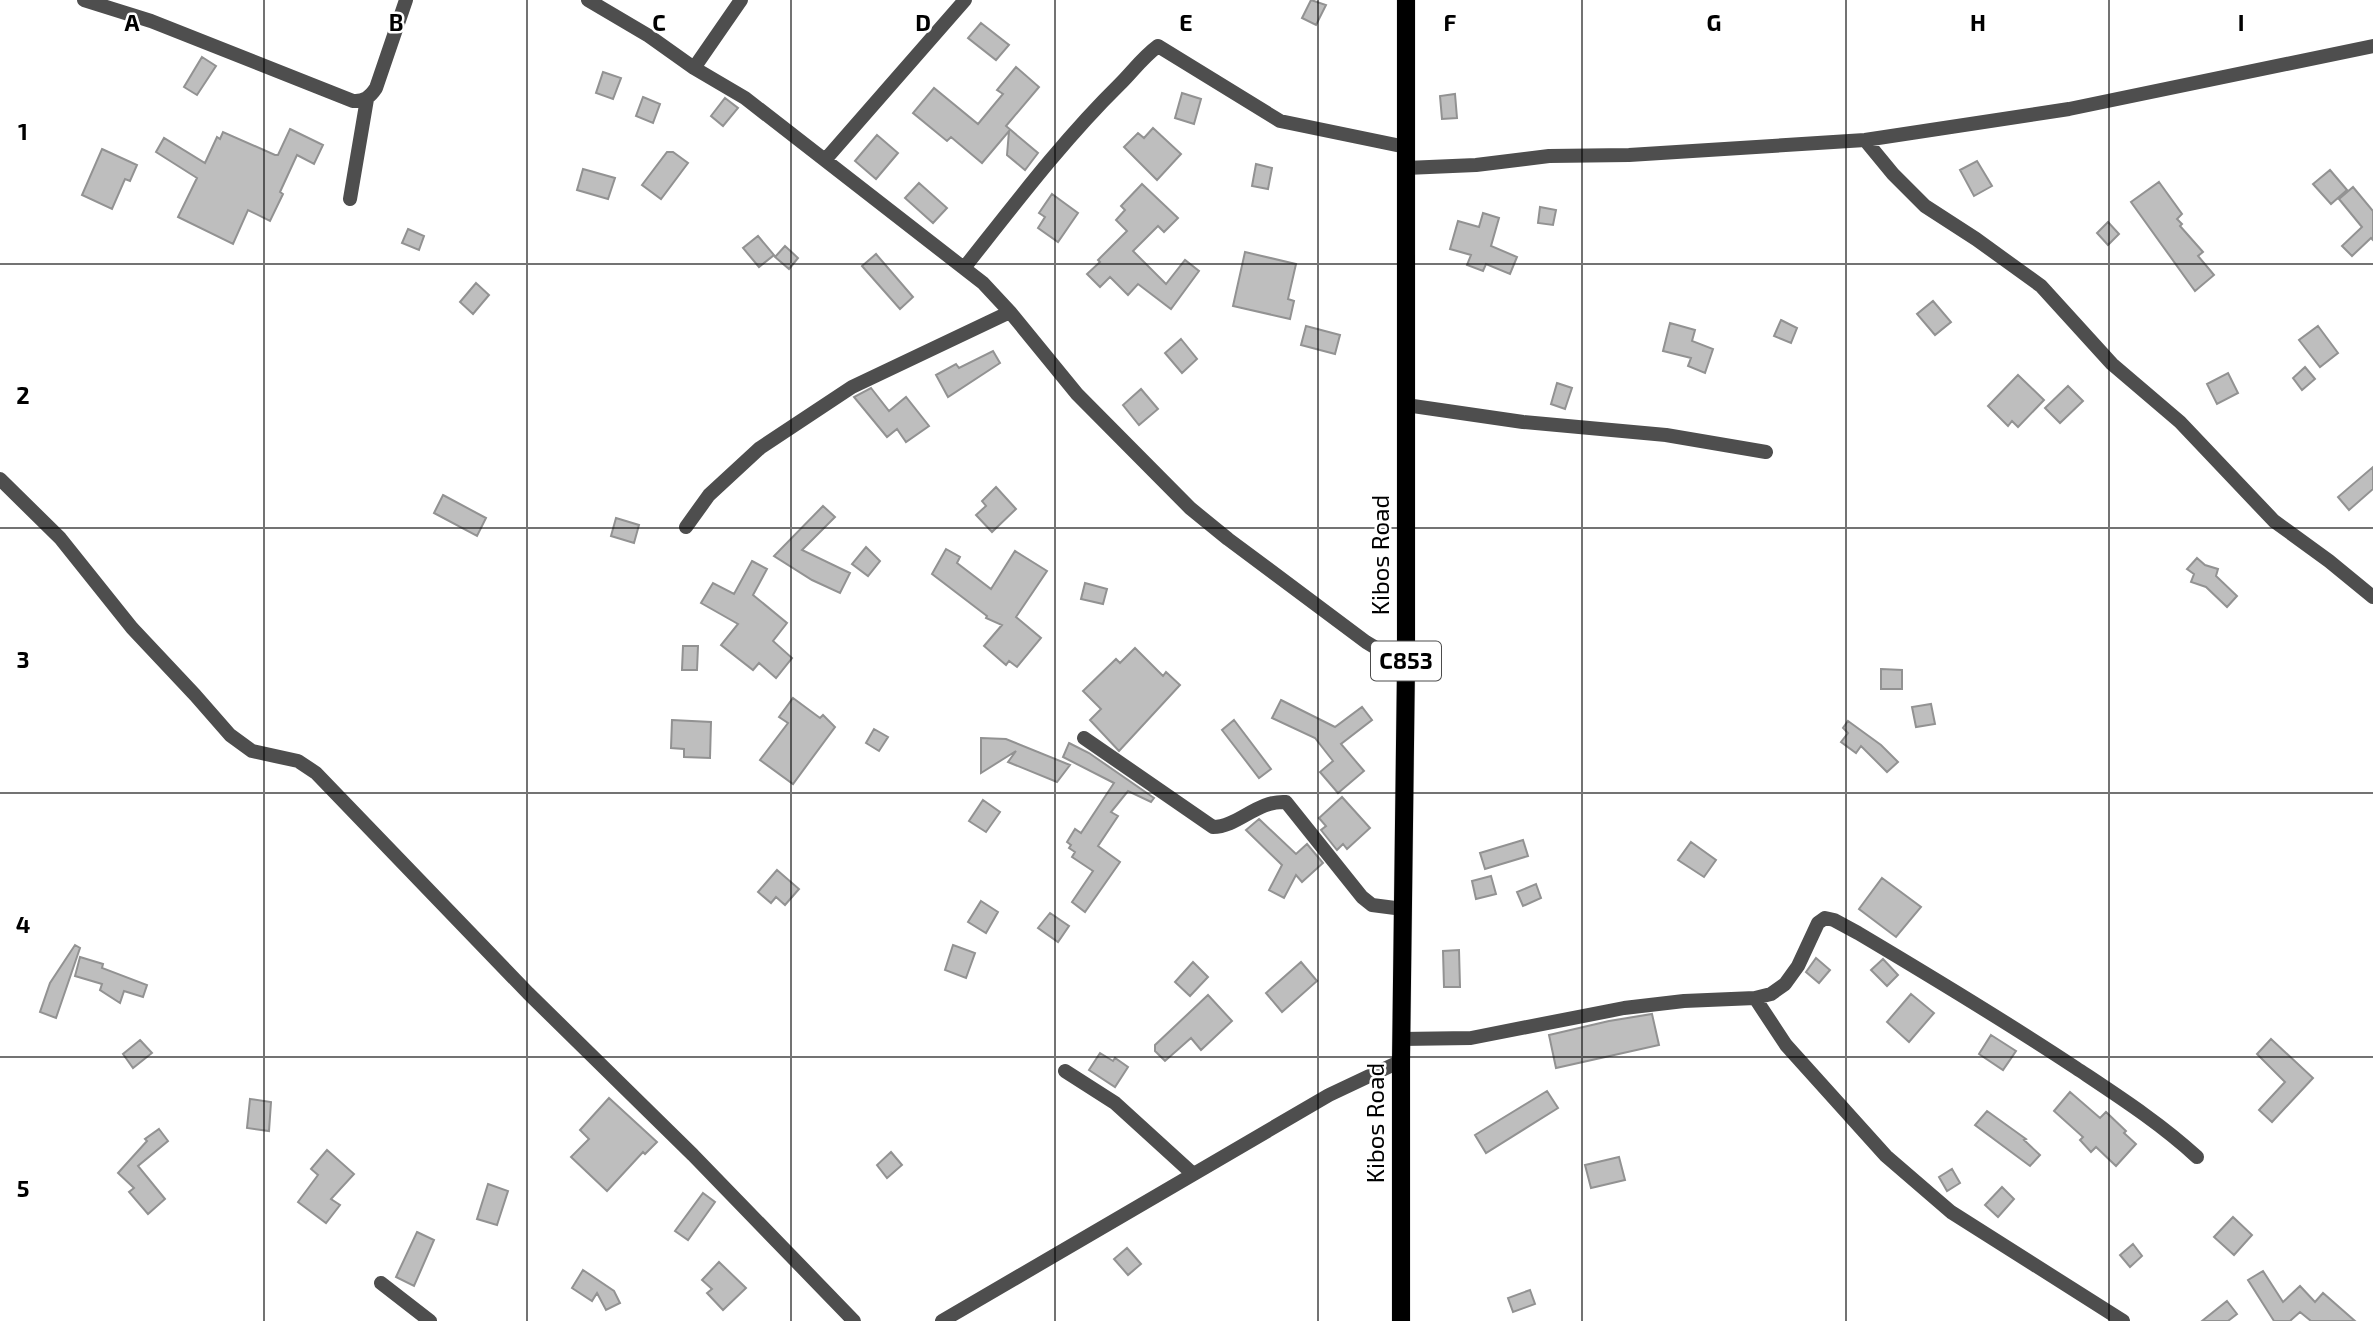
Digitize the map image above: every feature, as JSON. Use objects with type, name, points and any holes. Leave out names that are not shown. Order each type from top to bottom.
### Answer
[{"type":"main road","name":"Kibos Road","points":[[1401,1321],[1401,1039],[1406,666],[1406,0]]},
{"type":"street","points":[[84,0],[151,21],[353,101],[367,99]]},
{"type":"street","points":[[350,198],[367,99],[376,89],[406,0]]},
{"type":"street","points":[[588,0],[746,98],[983,283],[1077,394],[1190,508],[1355,634],[1406,666]]},
{"type":"street","points":[[694,68],[741,0]]},
{"type":"street","points":[[825,160],[965,0]]},
{"type":"street","points":[[964,268],[1087,116],[1128,76],[1144,56],[1158,46],[1280,121],[1406,147]]},
{"type":"street","points":[[1406,168],[1476,165],[1549,156],[1629,155],[1865,140],[2069,109],[2373,46]]},
{"type":"street","points":[[1865,140],[1893,174],[1925,206],[2041,286],[2112,364],[2180,422],[2274,521],[2373,597]]},
{"type":"street","points":[[686,527],[709,495],[760,448],[852,387],[1010,312]]},
{"type":"street","points":[[1406,405],[1523,422],[1666,435],[1766,452]]},
{"type":"street","points":[[0,479],[61,538],[132,628],[230,735],[252,751],[298,761],[316,773],[528,993],[693,1155],[854,1321]]},
{"type":"street","points":[[1084,738],[1213,827],[1227,825],[1261,806],[1286,802],[1362,897],[1372,905],[1403,909]]},
{"type":"street","points":[[1401,1039],[1471,1038],[1624,1008],[1684,1001],[1755,998],[1772,994],[1785,984],[1798,966],[1818,923],[1825,918],[1834,920],[2002,1019],[2131,1105],[2169,1132],[2197,1157]]},
{"type":"street","points":[[1755,998],[1786,1045],[1886,1156],[1951,1212],[2123,1321]]},
{"type":"street","points":[[942,1321],[1329,1095],[1401,1061]]},
{"type":"street","points":[[1065,1071],[1115,1103],[1193,1174]]},
{"type":"street","points":[[382,1283],[430,1321]]},
{"type":"building","points":[[1311,0],[1326,5],[1316,25],[1302,18]]},
{"type":"building","points":[[981,23],[1009,45],[996,60],[968,38]]},
{"type":"building","points":[[202,57],[216,66],[197,95],[184,87]]},
{"type":"building","points":[[1016,67],[1039,87],[1006,126],[1038,153],[1025,170],[1007,155],[1009,131],[982,163],[951,137],[947,141],[913,113],[934,88],[978,124],[1003,94],[997,90]]},
{"type":"building","points":[[603,72],[621,78],[613,99],[596,93]]},
{"type":"building","points":[[1182,93],[1201,99],[1194,124],[1175,118]]},
{"type":"building","points":[[1455,94],[1457,118],[1442,119],[1440,96]]},
{"type":"building","points":[[643,97],[660,104],[653,123],[636,116]]},
{"type":"building","points":[[725,98],[738,108],[723,126],[711,116]]},
{"type":"building","points":[[1153,128],[1181,154],[1157,180],[1124,147],[1138,133],[1144,138]]},
{"type":"building","points":[[290,129],[323,145],[314,164],[297,155],[270,221],[248,210],[233,244],[178,217],[197,178],[156,152],[164,138],[205,163],[217,137],[220,139],[223,132],[278,155]]},
{"type":"building","points":[[877,135],[898,153],[876,179],[855,161]]},
{"type":"building","points":[[102,149],[137,165],[130,181],[125,179],[112,209],[82,195]]},
{"type":"building","points":[[667,152],[673,152],[688,163],[661,199],[642,185]]},
{"type":"building","points":[[1977,161],[1992,186],[1974,196],[1960,170]]},
{"type":"building","points":[[1256,164],[1272,168],[1268,189],[1252,186]]},
{"type":"building","points":[[583,169],[615,178],[608,199],[577,190]]},
{"type":"building","points":[[2330,170],[2347,190],[2331,204],[2313,184]]},
{"type":"building","points":[[2159,182],[2182,214],[2177,219],[2182,224],[2180,226],[2203,252],[2198,256],[2214,275],[2195,291],[2131,202]]},
{"type":"building","points":[[919,183],[947,208],[933,223],[905,198]]},
{"type":"building","points":[[1142,184],[1178,218],[1164,232],[1158,226],[1133,251],[1166,284],[1185,260],[1199,271],[1171,309],[1138,284],[1128,295],[1110,277],[1100,287],[1087,274],[1127,231],[1116,220],[1125,210],[1121,206]]},
{"type":"building","points":[[2353,187],[2373,211],[2373,240],[2371,238],[2352,256],[2342,246],[2362,227],[2339,199]]},
{"type":"building","points":[[1052,194],[1078,213],[1058,242],[1038,228],[1045,217],[1039,213]]},
{"type":"building","points":[[1540,207],[1556,210],[1553,225],[1538,223]]},
{"type":"building","points":[[1483,213],[1499,218],[1491,246],[1517,257],[1510,274],[1486,264],[1483,271],[1467,265],[1471,255],[1450,249],[1458,221],[1479,227]]},
{"type":"building","points":[[2108,222],[2119,234],[2108,245],[2097,233]]},
{"type":"building","points":[[408,229],[424,236],[419,250],[402,243]]},
{"type":"building","points":[[758,236],[774,255],[759,267],[743,248]]},
{"type":"building","points":[[785,246],[798,258],[789,269],[775,257]]},
{"type":"building","points":[[1245,252],[1296,264],[1288,299],[1294,301],[1290,319],[1233,306]]},
{"type":"building","points":[[876,254],[913,297],[900,309],[862,266]]},
{"type":"building","points":[[476,283],[489,295],[473,314],[460,302]]},
{"type":"building","points":[[1933,301],[1951,322],[1935,335],[1917,314]]},
{"type":"building","points":[[1781,320],[1797,328],[1791,343],[1774,336]]},
{"type":"building","points":[[1670,323],[1695,330],[1692,341],[1713,349],[1705,373],[1688,366],[1691,358],[1663,351]]},
{"type":"building","points":[[1306,326],[1340,335],[1335,354],[1301,345]]},
{"type":"building","points":[[2318,326],[2338,353],[2320,367],[2299,340]]},
{"type":"building","points":[[1181,339],[1197,359],[1182,373],[1165,353]]},
{"type":"building","points":[[993,351],[1000,363],[948,397],[936,375],[956,364],[959,368]]},
{"type":"building","points":[[2305,367],[2315,379],[2302,390],[2293,378]]},
{"type":"building","points":[[2228,373],[2238,393],[2217,404],[2207,384]]},
{"type":"building","points":[[2018,375],[2044,400],[2018,427],[2012,421],[2008,426],[1988,406]]},
{"type":"building","points":[[1557,383],[1572,388],[1565,409],[1551,404]]},
{"type":"building","points":[[2068,386],[2083,401],[2060,423],[2045,408]]},
{"type":"building","points":[[871,388],[889,411],[906,397],[929,426],[906,442],[897,429],[887,437],[854,397]]},
{"type":"building","points":[[1141,389],[1158,409],[1139,425],[1123,405]]},
{"type":"building","points":[[2373,467],[2373,489],[2349,510],[2338,497]]},
{"type":"building","points":[[996,487],[1016,509],[992,532],[976,515],[986,506],[982,501]]},
{"type":"building","points":[[443,495],[486,518],[477,536],[434,513]]},
{"type":"building","points":[[823,506],[835,517],[802,550],[850,573],[840,593],[812,580],[774,556]]},
{"type":"building","points":[[616,518],[639,525],[634,543],[611,536]]},
{"type":"building","points":[[866,547],[880,561],[868,576],[852,564]]},
{"type":"building","points":[[946,549],[960,557],[957,563],[991,589],[1015,551],[1047,571],[1016,617],[1041,638],[1017,667],[1009,661],[1006,665],[984,646],[1002,625],[986,618],[987,616],[932,574]]},
{"type":"building","points":[[2197,558],[2205,565],[2218,569],[2216,576],[2237,596],[2227,607],[2206,587],[2191,582],[2194,574],[2187,569]]},
{"type":"building","points":[[752,561],[767,569],[753,595],[787,623],[773,641],[792,658],[776,678],[759,663],[753,670],[721,645],[738,624],[701,603],[713,583],[734,594]]},
{"type":"building","points":[[1085,583],[1107,589],[1103,604],[1081,599]]},
{"type":"building","points":[[683,646],[698,646],[697,670],[682,670]]},
{"type":"building","points":[[1135,648],[1163,676],[1166,672],[1180,685],[1119,751],[1090,720],[1101,709],[1083,691],[1116,659],[1120,663]]},
{"type":"building","points":[[1881,669],[1902,670],[1902,689],[1881,689]]},
{"type":"building","points":[[793,698],[820,718],[823,715],[835,727],[793,784],[760,760],[788,723],[779,717]]},
{"type":"building","points":[[1281,700],[1335,727],[1362,707],[1372,720],[1341,744],[1364,771],[1338,793],[1320,772],[1333,761],[1315,738],[1272,718]]},
{"type":"building","points":[[1931,704],[1935,724],[1916,727],[1912,707]]},
{"type":"building","points":[[672,720],[711,722],[710,758],[684,757],[684,749],[671,748]]},
{"type":"building","points":[[1234,720],[1271,769],[1259,778],[1222,730]]},
{"type":"building","points":[[1848,721],[1881,745],[1898,762],[1887,772],[1861,746],[1856,753],[1841,742],[1848,733],[1843,728]]},
{"type":"building","points":[[874,729],[888,737],[879,751],[866,743]]},
{"type":"building","points":[[981,738],[1006,739],[1070,765],[1057,782],[1008,762],[1016,751],[981,773]]},
{"type":"building","points":[[1069,743],[1089,753],[1154,798],[1151,802],[1128,791],[1111,812],[1118,816],[1098,846],[1120,862],[1085,912],[1072,902],[1093,871],[1072,857],[1075,852],[1069,848],[1071,845],[1067,842],[1075,829],[1081,833],[1114,783],[1063,757]]},
{"type":"building","points":[[1342,797],[1370,828],[1347,849],[1343,844],[1337,850],[1321,830],[1326,826],[1319,818]]},
{"type":"building","points":[[983,800],[1000,812],[986,832],[969,821]]},
{"type":"building","points":[[1259,819],[1296,854],[1307,844],[1323,863],[1302,882],[1296,875],[1284,898],[1269,890],[1282,865],[1246,830]]},
{"type":"building","points":[[1523,840],[1528,856],[1485,869],[1480,853]]},
{"type":"building","points":[[1691,842],[1716,860],[1704,877],[1678,860]]},
{"type":"building","points":[[777,870],[799,889],[785,905],[776,897],[771,903],[758,892]]},
{"type":"building","points":[[1491,876],[1496,894],[1476,899],[1472,881]]},
{"type":"building","points":[[1882,878],[1921,907],[1896,937],[1859,909]]},
{"type":"building","points":[[1536,884],[1541,898],[1523,906],[1517,892]]},
{"type":"building","points":[[981,901],[998,912],[986,933],[968,922]]},
{"type":"building","points":[[1050,913],[1069,926],[1058,942],[1038,928]]},
{"type":"building","points":[[75,945],[80,948],[56,1018],[40,1012],[50,983]]},
{"type":"building","points":[[953,945],[975,953],[966,978],[945,970]]},
{"type":"building","points":[[1459,950],[1460,987],[1444,987],[1443,951]]},
{"type":"building","points":[[80,957],[103,964],[102,968],[147,985],[143,997],[124,991],[120,1003],[100,990],[102,984],[75,976]]},
{"type":"building","points":[[1816,958],[1830,970],[1819,983],[1806,972]]},
{"type":"building","points":[[1883,959],[1898,975],[1887,986],[1871,970]]},
{"type":"building","points":[[1193,962],[1208,977],[1190,996],[1175,982]]},
{"type":"building","points":[[1301,962],[1317,981],[1282,1012],[1266,993]]},
{"type":"building","points":[[1911,994],[1934,1013],[1909,1042],[1887,1022]]},
{"type":"building","points":[[1208,995],[1232,1021],[1201,1050],[1191,1038],[1165,1061],[1155,1051],[1155,1045]]},
{"type":"building","points":[[1652,1014],[1659,1045],[1556,1068],[1549,1035]]},
{"type":"building","points":[[1991,1035],[2016,1051],[2003,1070],[1979,1054]]},
{"type":"building","points":[[2271,1039],[2313,1078],[2272,1122],[2259,1110],[2285,1082],[2257,1054]]},
{"type":"building","points":[[140,1040],[152,1053],[133,1068],[123,1054]]},
{"type":"building","points":[[1100,1053],[1113,1061],[1115,1058],[1128,1067],[1115,1087],[1089,1070]]},
{"type":"building","points":[[1547,1091],[1558,1108],[1486,1153],[1475,1135]]},
{"type":"building","points":[[2070,1092],[2100,1118],[2106,1112],[2136,1144],[2116,1166],[2096,1147],[2091,1152],[2080,1140],[2083,1137],[2054,1111]]},
{"type":"building","points":[[609,1098],[657,1142],[645,1154],[643,1152],[607,1191],[571,1157],[589,1139],[580,1130]]},
{"type":"building","points":[[250,1099],[271,1102],[269,1131],[247,1128]]},
{"type":"building","points":[[1987,1111],[2026,1139],[2024,1140],[2040,1155],[2030,1166],[1975,1125]]},
{"type":"building","points":[[159,1129],[168,1141],[138,1166],[165,1199],[148,1214],[129,1192],[134,1188],[118,1173],[147,1141],[145,1139]]},
{"type":"building","points":[[327,1150],[354,1174],[331,1199],[340,1205],[326,1223],[298,1202],[318,1175],[311,1169]]},
{"type":"building","points":[[891,1152],[902,1165],[887,1178],[877,1165]]},
{"type":"building","points":[[1619,1157],[1625,1180],[1591,1188],[1585,1165]]},
{"type":"building","points":[[1952,1169],[1960,1183],[1947,1191],[1939,1177]]},
{"type":"building","points":[[488,1184],[508,1191],[497,1225],[477,1219]]},
{"type":"building","points":[[2002,1187],[2014,1199],[1998,1217],[1985,1205]]},
{"type":"building","points":[[703,1193],[715,1202],[688,1240],[675,1231]]},
{"type":"building","points":[[2233,1217],[2252,1235],[2234,1255],[2214,1237]]},
{"type":"building","points":[[417,1232],[434,1240],[414,1286],[396,1277]]},
{"type":"building","points":[[2133,1244],[2142,1256],[2130,1267],[2120,1255]]},
{"type":"building","points":[[1127,1248],[1141,1264],[1128,1275],[1114,1259]]},
{"type":"building","points":[[719,1262],[746,1288],[723,1310],[707,1293],[712,1289],[702,1280]]},
{"type":"building","points":[[583,1270],[614,1291],[620,1303],[606,1310],[597,1293],[592,1301],[572,1288]]},
{"type":"building","points":[[2263,1271],[2283,1302],[2300,1286],[2315,1302],[2323,1293],[2355,1321],[2311,1321],[2300,1312],[2290,1321],[2274,1321],[2248,1280]]},
{"type":"building","points":[[1530,1290],[1535,1304],[1513,1312],[1508,1298]]},
{"type":"building","points":[[2227,1301],[2237,1314],[2228,1321],[2202,1321]]}]
